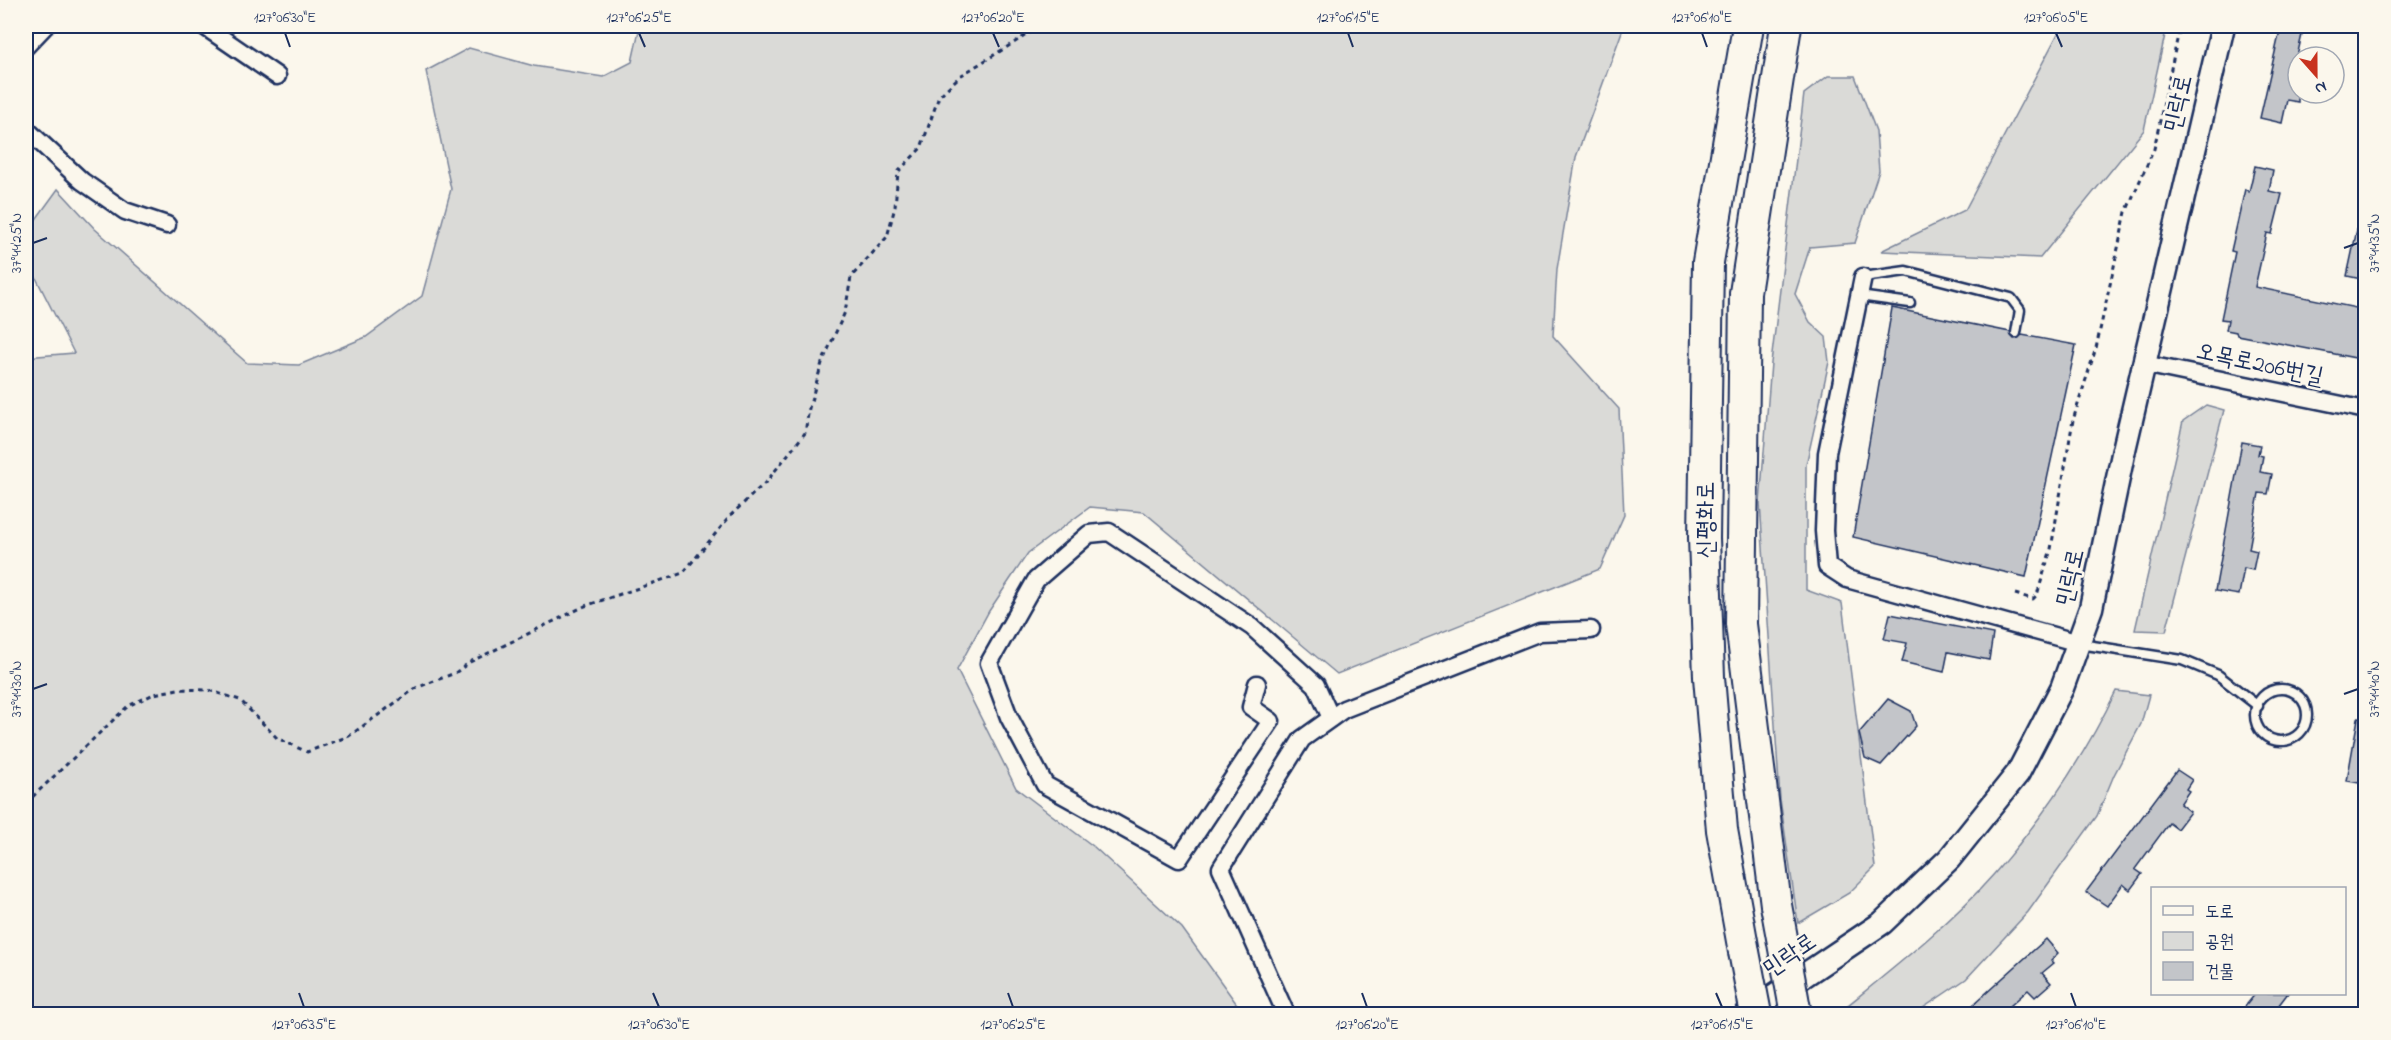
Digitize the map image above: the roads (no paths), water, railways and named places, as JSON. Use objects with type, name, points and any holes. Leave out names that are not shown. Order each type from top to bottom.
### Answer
[{"type":"highway","name":"신평화로","points":[[1748,26],[1708,262],[1704,538],[1709,677],[1722,830],[1756,1014]]},
{"type":"highway","name":"신평화로","points":[[1786,26],[1745,293],[1741,624],[1776,905],[1796,1014]]},
{"type":"main road","name":"민락로","points":[[1747,1014],[1882,923],[1949,859],[2018,773],[2062,688],[2091,608],[2223,26]]},
{"type":"street","points":[[26,46],[45,26]]},
{"type":"street","points":[[204,26],[277,76]]},
{"type":"street","points":[[26,129],[82,181],[125,212],[167,225]]},
{"type":"street","points":[[1863,277],[1827,453],[1824,531],[1827,566],[1847,579],[2079,644]]},
{"type":"street","name":"오목로206번길","points":[[2145,364],[2366,410]]},
{"type":"street","points":[[1257,684],[1251,707],[1271,721],[1179,859],[1046,785],[1010,717],[989,663],[1036,580],[1089,534],[1109,531],[1252,627],[1316,685],[1331,718]]},
{"type":"street","points":[[1286,1014],[1221,868],[1302,739],[1344,709],[1540,632],[1591,630]]},
{"type":"lane","points":[[1863,277],[1906,271],[2011,298],[2020,310],[2016,333]]},
{"type":"lane","points":[[1859,296],[1910,303]]},
{"type":"lane","points":[[2079,644],[2182,660],[2218,675],[2258,705]]},
{"type":"lane","points":[[2289,690],[2302,700],[2307,716],[2306,725],[2294,738],[2278,741],[2270,738],[2258,727],[2255,718],[2258,705],[2265,695],[2272,691],[2289,690]]}]
